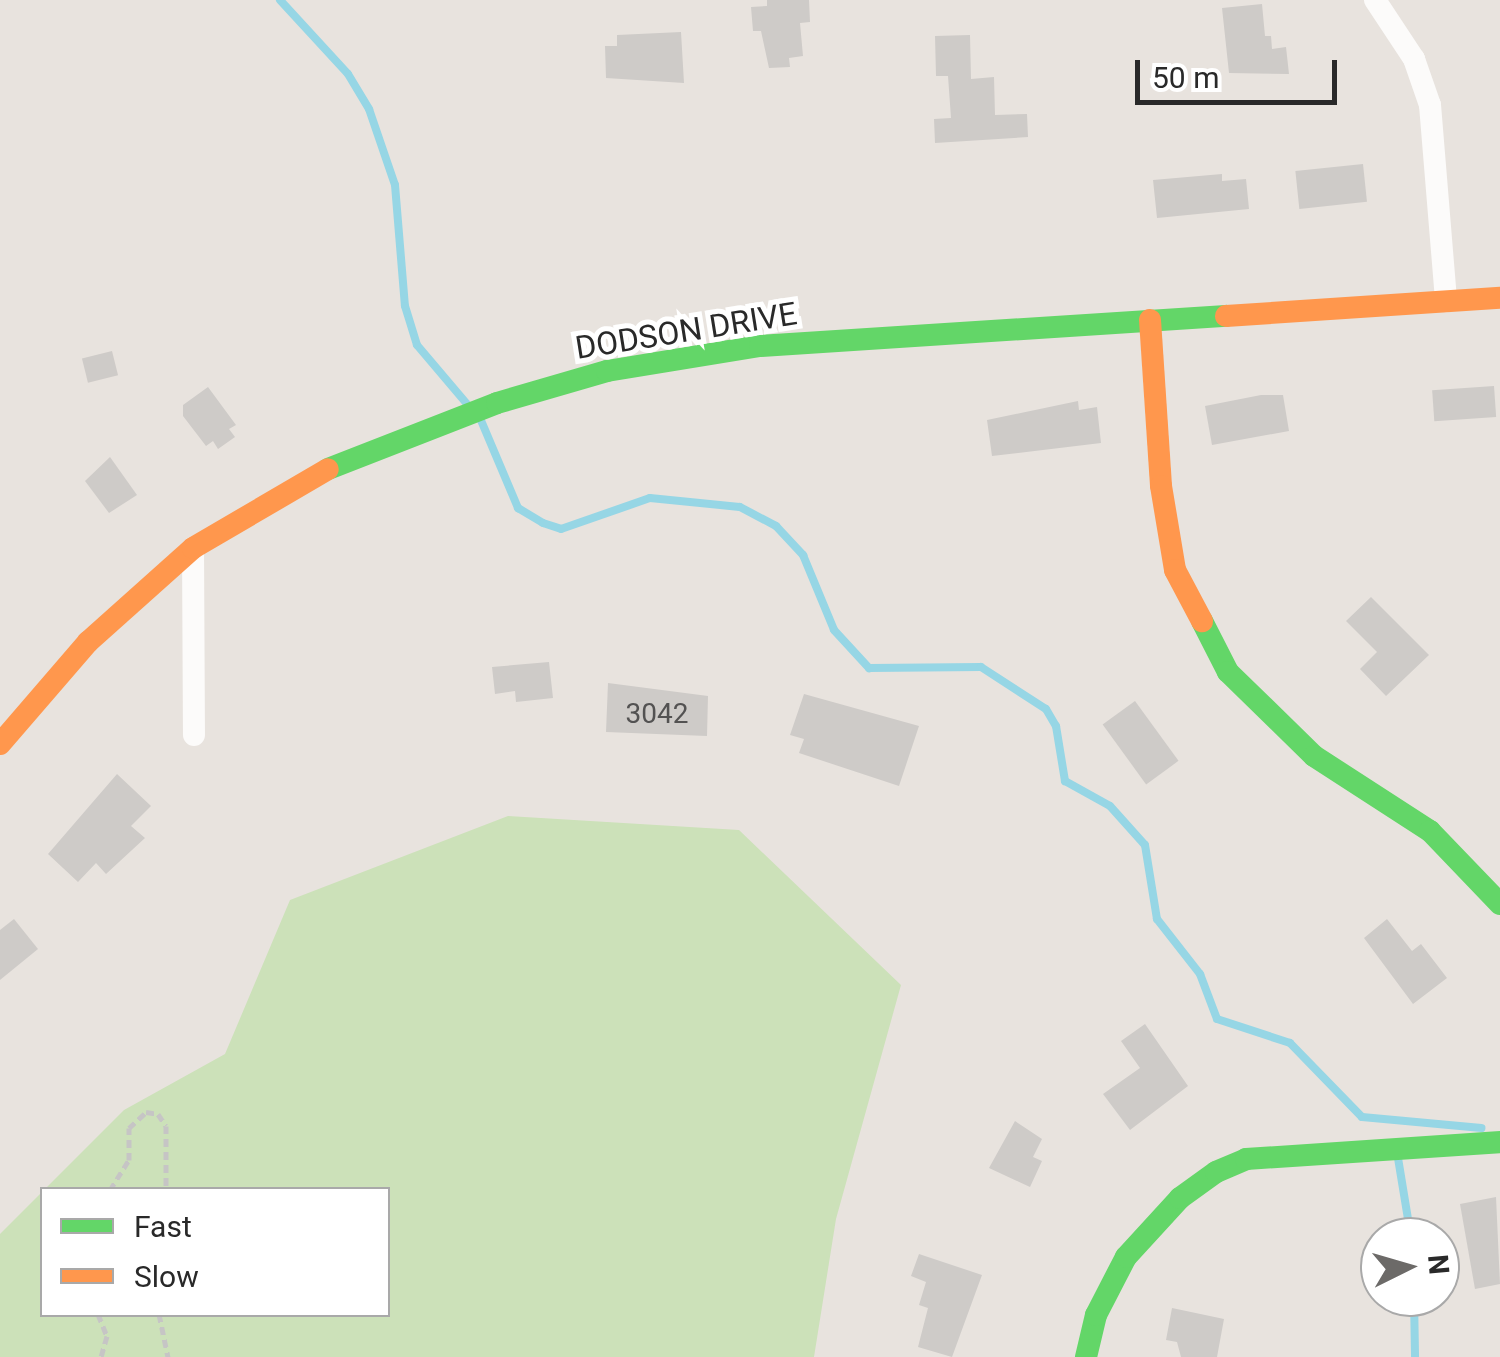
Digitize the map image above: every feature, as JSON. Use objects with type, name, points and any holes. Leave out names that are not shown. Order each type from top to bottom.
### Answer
[{"type":"street","points":[[1375,0],[1414,59],[1430,105],[1446,301]]},
{"type":"street","name":"DODSON DRIVE","points":[[0,744],[88,642],[193,548],[263,502],[339,464],[498,403],[607,371],[760,346],[1500,298]]},
{"type":"street","points":[[1150,320],[1161,486],[1175,570],[1228,672],[1314,756],[1430,831],[1500,904]]},
{"type":"street","points":[[193,548],[194,735]]},
{"type":"street","points":[[1086,1357],[1096,1315],[1126,1257],[1180,1198],[1216,1172],[1246,1159],[1500,1142]]},
{"type":"path","points":[[112,1187],[129,1160],[129,1128],[146,1112],[158,1114],[166,1126],[166,1187]]},
{"type":"path","points":[[99,1317],[107,1336],[101,1357]]},
{"type":"path","points":[[160,1317],[168,1357]]},
{"type":"green space","points":[[508,816],[739,830],[901,985],[836,1219],[814,1357],[0,1357],[0,1234],[40,1194],[40,1317],[390,1317],[390,1187],[47,1187],[124,1110],[225,1054],[290,900]]},
{"type":"building","points":[[767,0],[809,0],[810,22],[800,23],[803,56],[789,58],[790,67],[769,68],[761,31],[753,31],[751,7],[767,6]]},
{"type":"building","points":[[1262,4],[1265,36],[1271,36],[1272,49],[1286,47],[1289,74],[1229,73],[1222,8]]},
{"type":"building","points":[[681,32],[684,83],[606,78],[605,46],[617,46],[617,35]]},
{"type":"building","points":[[970,35],[971,79],[994,77],[995,115],[1027,114],[1028,137],[935,143],[934,119],[951,118],[948,76],[936,76],[935,36]]},
{"type":"building","points":[[1363,164],[1367,202],[1299,209],[1295,171]]},
{"type":"building","points":[[1222,174],[1222,181],[1246,179],[1249,209],[1157,218],[1153,180]]},
{"type":"building","points":[[112,351],[118,375],[88,383],[82,358]]},
{"type":"building","points":[[1494,386],[1496,417],[1434,421],[1432,390]]},
{"type":"building","points":[[208,387],[236,425],[229,429],[235,437],[218,449],[213,441],[206,446],[183,416],[183,405]]},
{"type":"building","points":[[1261,395],[1283,395],[1289,431],[1212,445],[1205,406]]},
{"type":"building","points":[[1078,401],[1079,410],[1097,407],[1101,443],[992,456],[987,420]]},
{"type":"building","points":[[110,457],[137,495],[109,513],[85,481]]},
{"type":"building","points":[[1371,597],[1429,655],[1386,696],[1360,669],[1377,652],[1346,621]]},
{"type":"building","points":[[549,662],[553,698],[516,702],[515,691],[495,694],[492,667]]},
{"type":"building","points":[[608,683],[708,696],[707,736],[606,732]]},
{"type":"building","points":[[804,694],[919,726],[899,786],[799,753],[804,739],[790,735]]},
{"type":"building","points":[[1135,701],[1178,761],[1146,784],[1103,725]]},
{"type":"building","points":[[117,774],[151,806],[131,826],[145,838],[106,874],[96,863],[78,882],[48,854]]},
{"type":"building","points":[[14,919],[38,949],[0,980],[0,930]]},
{"type":"building","points":[[1387,919],[1412,951],[1421,944],[1447,978],[1413,1004],[1364,938]]},
{"type":"building","points":[[1145,1024],[1188,1086],[1130,1130],[1103,1094],[1140,1068],[1121,1041]]},
{"type":"building","points":[[1015,1121],[1042,1139],[1033,1157],[1042,1161],[1030,1187],[989,1168]]},
{"type":"building","points":[[1496,1197],[1500,1284],[1475,1289],[1460,1204]]},
{"type":"building","points":[[919,1254],[982,1275],[952,1357],[918,1347],[928,1308],[919,1305],[926,1282],[911,1276]]},
{"type":"building","points":[[1172,1308],[1224,1319],[1217,1357],[1181,1357],[1177,1342],[1166,1340]]},
{"type":"waterway","points":[[280,0],[348,74],[369,109],[395,185],[405,306],[417,345],[467,404]]},
{"type":"waterway","points":[[480,418],[518,508],[543,523],[561,529],[650,498],[740,507],[776,526],[803,555],[834,630],[869,668],[981,667],[1046,709],[1056,726],[1065,781],[1110,806],[1145,845],[1157,919],[1200,974],[1217,1019],[1290,1043],[1362,1117],[1481,1128]]},
{"type":"waterway","points":[[1398,1158],[1408,1217]]},
{"type":"waterway","points":[[1414,1317],[1415,1357]]},
{"type":"traffic: fast","points":[[328,469],[497,403],[607,371],[760,346],[1226,316]]},
{"type":"traffic: fast","points":[[1202,621],[1228,672],[1314,756],[1430,831],[1500,904]]},
{"type":"traffic: fast","points":[[1086,1357],[1096,1315],[1126,1257],[1180,1198],[1216,1172],[1246,1159],[1500,1142]]},
{"type":"traffic: slow","points":[[1226,316],[1500,298]]},
{"type":"traffic: slow","points":[[1150,320],[1161,486],[1175,570],[1202,621]]},
{"type":"traffic: slow","points":[[0,744],[88,642],[193,548],[328,469]]}]
